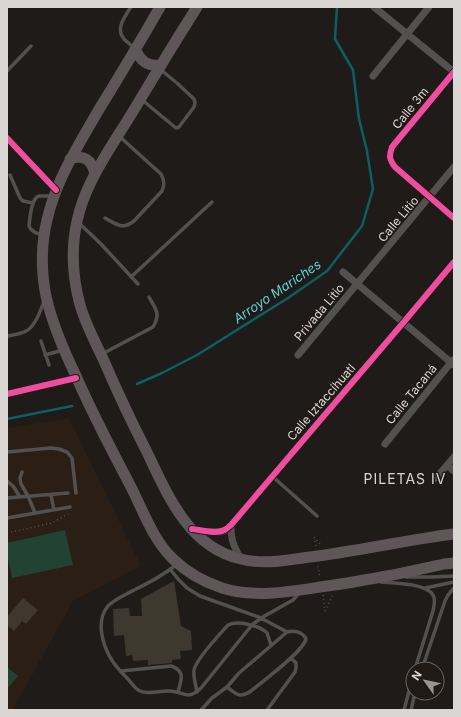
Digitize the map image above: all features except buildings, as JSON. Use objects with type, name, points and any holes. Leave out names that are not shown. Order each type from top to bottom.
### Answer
[{"type":"main road","points":[[160,7],[70,159],[61,178],[46,223],[42,266],[46,296],[64,350],[95,418],[152,530],[173,558],[174,566],[224,589],[259,594],[362,581],[454,563]]},
{"type":"main road","points":[[197,7],[140,98],[95,174],[84,196],[74,235],[73,249],[74,276],[81,308],[87,325],[170,500],[202,540],[227,555],[241,559],[268,562],[288,560],[330,555],[454,534]]},
{"type":"main road","points":[[136,49],[140,58],[144,62],[160,67]]},
{"type":"main road","points":[[70,159],[79,157],[88,160],[94,168],[95,174]]},
{"type":"street","points":[[374,7],[454,72]]},
{"type":"street","points":[[373,76],[429,7]]},
{"type":"street","name":"Calle 3m","points":[[430,197],[395,167],[390,161],[390,154],[392,147],[454,72]]},
{"type":"street","points":[[7,138],[55,193]]},
{"type":"street","name":"Calle Litio","points":[[358,284],[454,168]]},
{"type":"street","points":[[430,197],[454,218]]},
{"type":"street","name":"Calle Iztaccíhuatl","points":[[192,529],[221,532],[226,530],[231,525],[454,262]]},
{"type":"street","points":[[343,272],[403,323],[453,362]]},
{"type":"street","name":"Privada Litio","points":[[298,355],[358,284]]},
{"type":"street","name":"Calle Tacaná","points":[[385,444],[453,362]]},
{"type":"street","points":[[7,394],[76,378]]},
{"type":"street","points":[[436,478],[454,457]]},
{"type":"street","points":[[447,465],[454,471]]},
{"type":"street","points":[[231,525],[232,542],[241,559]]},
{"type":"lane","points":[[131,7],[123,19],[120,29],[124,40],[136,49]]},
{"type":"lane","points":[[7,71],[31,46]]},
{"type":"lane","points":[[140,98],[176,128],[179,128],[194,107],[194,98],[160,67]]},
{"type":"lane","points":[[105,218],[118,225],[129,225],[162,191],[164,186],[164,180],[161,174],[119,135]]},
{"type":"lane","points":[[10,175],[20,198],[33,203]]},
{"type":"lane","points":[[44,236],[32,231],[29,226],[33,203],[39,196],[55,193]]},
{"type":"lane","points":[[131,276],[212,202]]},
{"type":"lane","points":[[77,221],[138,284]]},
{"type":"lane","points":[[7,336],[26,331],[31,327],[38,317],[46,296]]},
{"type":"lane","points":[[101,355],[153,327],[157,320],[157,314],[149,297]]},
{"type":"lane","points":[[41,341],[48,365]]},
{"type":"lane","points":[[46,355],[64,350]]},
{"type":"lane","points":[[7,452],[51,448],[67,452],[72,458],[76,493]]},
{"type":"lane","points":[[22,472],[20,478],[21,484],[35,513]]},
{"type":"lane","points":[[272,476],[317,516]]},
{"type":"lane","points":[[7,481],[13,486],[20,497]]},
{"type":"lane","points":[[7,498],[68,493]]},
{"type":"lane","points":[[51,494],[54,510]]},
{"type":"lane","points":[[7,518],[70,507]]},
{"type":"lane","points":[[287,632],[261,618],[200,596],[187,588],[178,579],[174,566],[151,581],[109,604],[104,613],[101,627],[106,650],[114,664],[137,689],[142,692],[168,691],[189,695],[197,692],[201,688],[252,625],[261,618],[293,600],[302,589]]},
{"type":"lane","points":[[389,576],[454,576]]},
{"type":"lane","points":[[362,581],[404,584],[424,588],[433,594],[435,601],[433,611],[417,661]]},
{"type":"lane","points":[[424,588],[454,582]]},
{"type":"lane","points":[[425,661],[445,601],[454,588]]},
{"type":"lane","points":[[197,692],[194,669],[208,648],[228,625],[235,623],[252,625],[261,628],[267,632],[271,645]]},
{"type":"lane","points":[[201,710],[239,673],[287,632],[296,631],[305,636],[305,644],[291,658],[245,695],[238,695],[226,687]]},
{"type":"lane","points":[[267,710],[295,672],[296,663],[291,658]]},
{"type":"lane","points":[[121,671],[172,666],[176,667],[182,675],[178,692]]},
{"type":"path","points":[[7,533],[52,523],[69,514]]},
{"type":"path","points":[[314,537],[316,552]]},
{"type":"path","points":[[319,567],[321,582]]},
{"type":"path","points":[[322,589],[325,611],[339,584]]},
{"type":"shaded area","points":[[69,418],[141,566],[73,601],[13,710],[7,710],[7,428]]},
{"type":"green space","points":[[65,530],[73,565],[12,578],[7,553],[7,543]]},
{"type":"green space","points":[[7,667],[18,676],[7,689]]},
{"type":"waterway","name":"Arroyo Mariches","points":[[137,384],[197,355],[288,298],[327,271],[362,226],[373,189],[367,151],[359,119],[353,70],[335,39],[337,7]]},
{"type":"waterway","name":"Arroyo Mariches","points":[[7,419],[72,406]]},
{"type":"cycle path","points":[[454,72],[392,147],[390,155],[395,167],[454,218]]},
{"type":"cycle path","points":[[7,138],[56,190]]},
{"type":"cycle path","points":[[192,529],[219,532],[231,525],[454,262]]},
{"type":"cycle path","points":[[7,394],[76,378]]},
{"type":"district","name":"PILETAS IV","points":[[405,478]]}]
